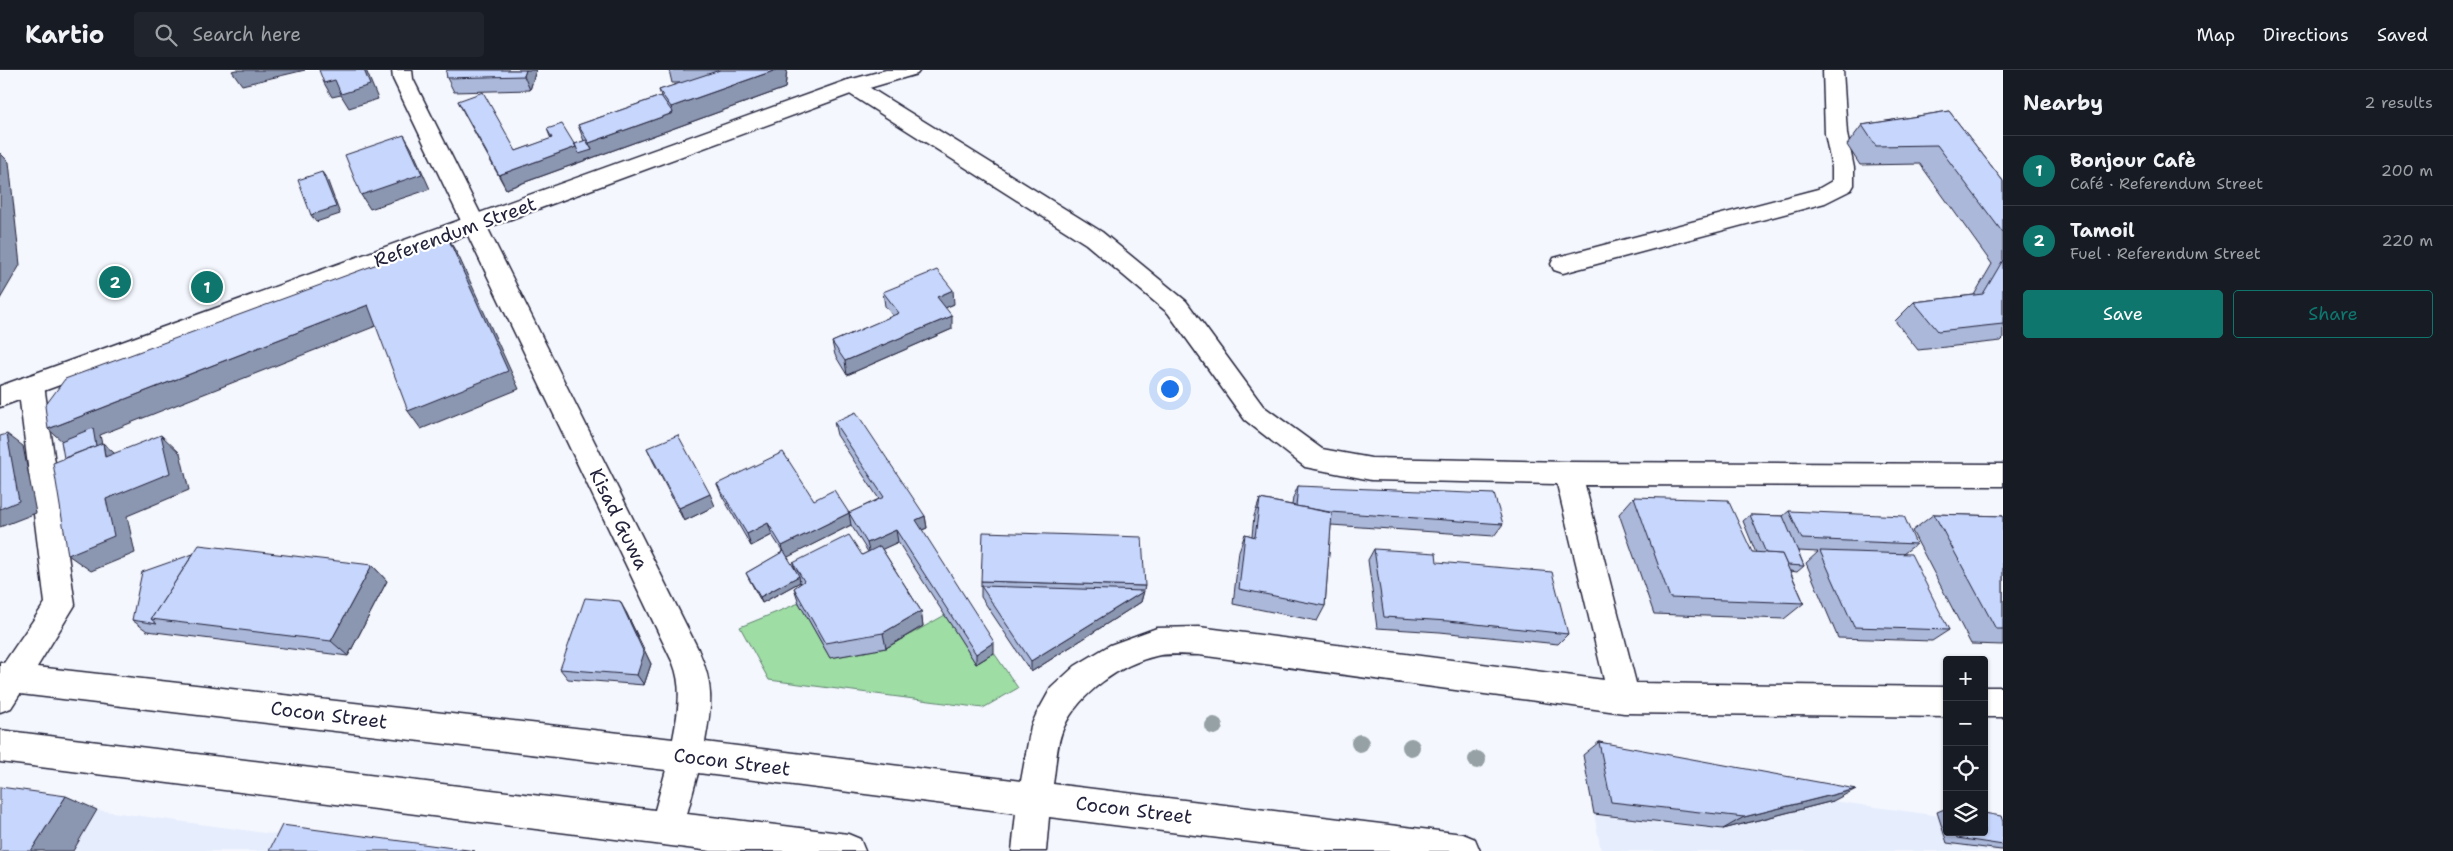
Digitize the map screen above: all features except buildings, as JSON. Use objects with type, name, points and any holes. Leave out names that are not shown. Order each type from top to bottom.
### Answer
[{"type":"main road","name":"Kisad Guwa","points":[[402,70],[403,79],[687,658],[694,678],[694,701],[684,756],[667,827]]},
{"type":"main road","name":"Referendum Street","points":[[0,397],[852,86],[910,70]]},
{"type":"main road","points":[[1564,264],[1825,195],[1843,185],[1843,168],[1836,134],[1833,70]]},
{"type":"main road","points":[[852,86],[1094,238],[1177,307],[1254,413],[1315,459],[1371,469],[1568,473],[2003,474]]},
{"type":"main road","points":[[4,684],[60,605],[32,385]]},
{"type":"main road","points":[[1568,473],[1624,698]]},
{"type":"main road","points":[[1029,851],[1034,798],[1047,726],[1062,699],[1086,676],[1121,655],[1157,642],[1199,641],[1624,698],[1943,702]]},
{"type":"main road","name":"Cocon Street","points":[[4,684],[684,756],[1463,851]]},
{"type":"main road","points":[[1988,702],[2003,702]]},
{"type":"main road","points":[[0,746],[667,827],[848,851]]},
{"type":"shaded area","points":[[1583,755],[1833,801],[1943,816],[1943,836],[1988,836],[1988,831],[2003,825],[2003,851],[1601,851]]},
{"type":"shaded area","points":[[97,810],[397,851],[73,851]]},
{"type":"green space","points":[[799,603],[830,658],[886,648],[945,615],[976,664],[994,653],[1018,688],[983,708],[769,680],[740,627]]},
{"type":"place","name":"Tamoil","points":[[115,282]]},
{"type":"place","name":"Bonjour Cafè","points":[[207,287]]}]
